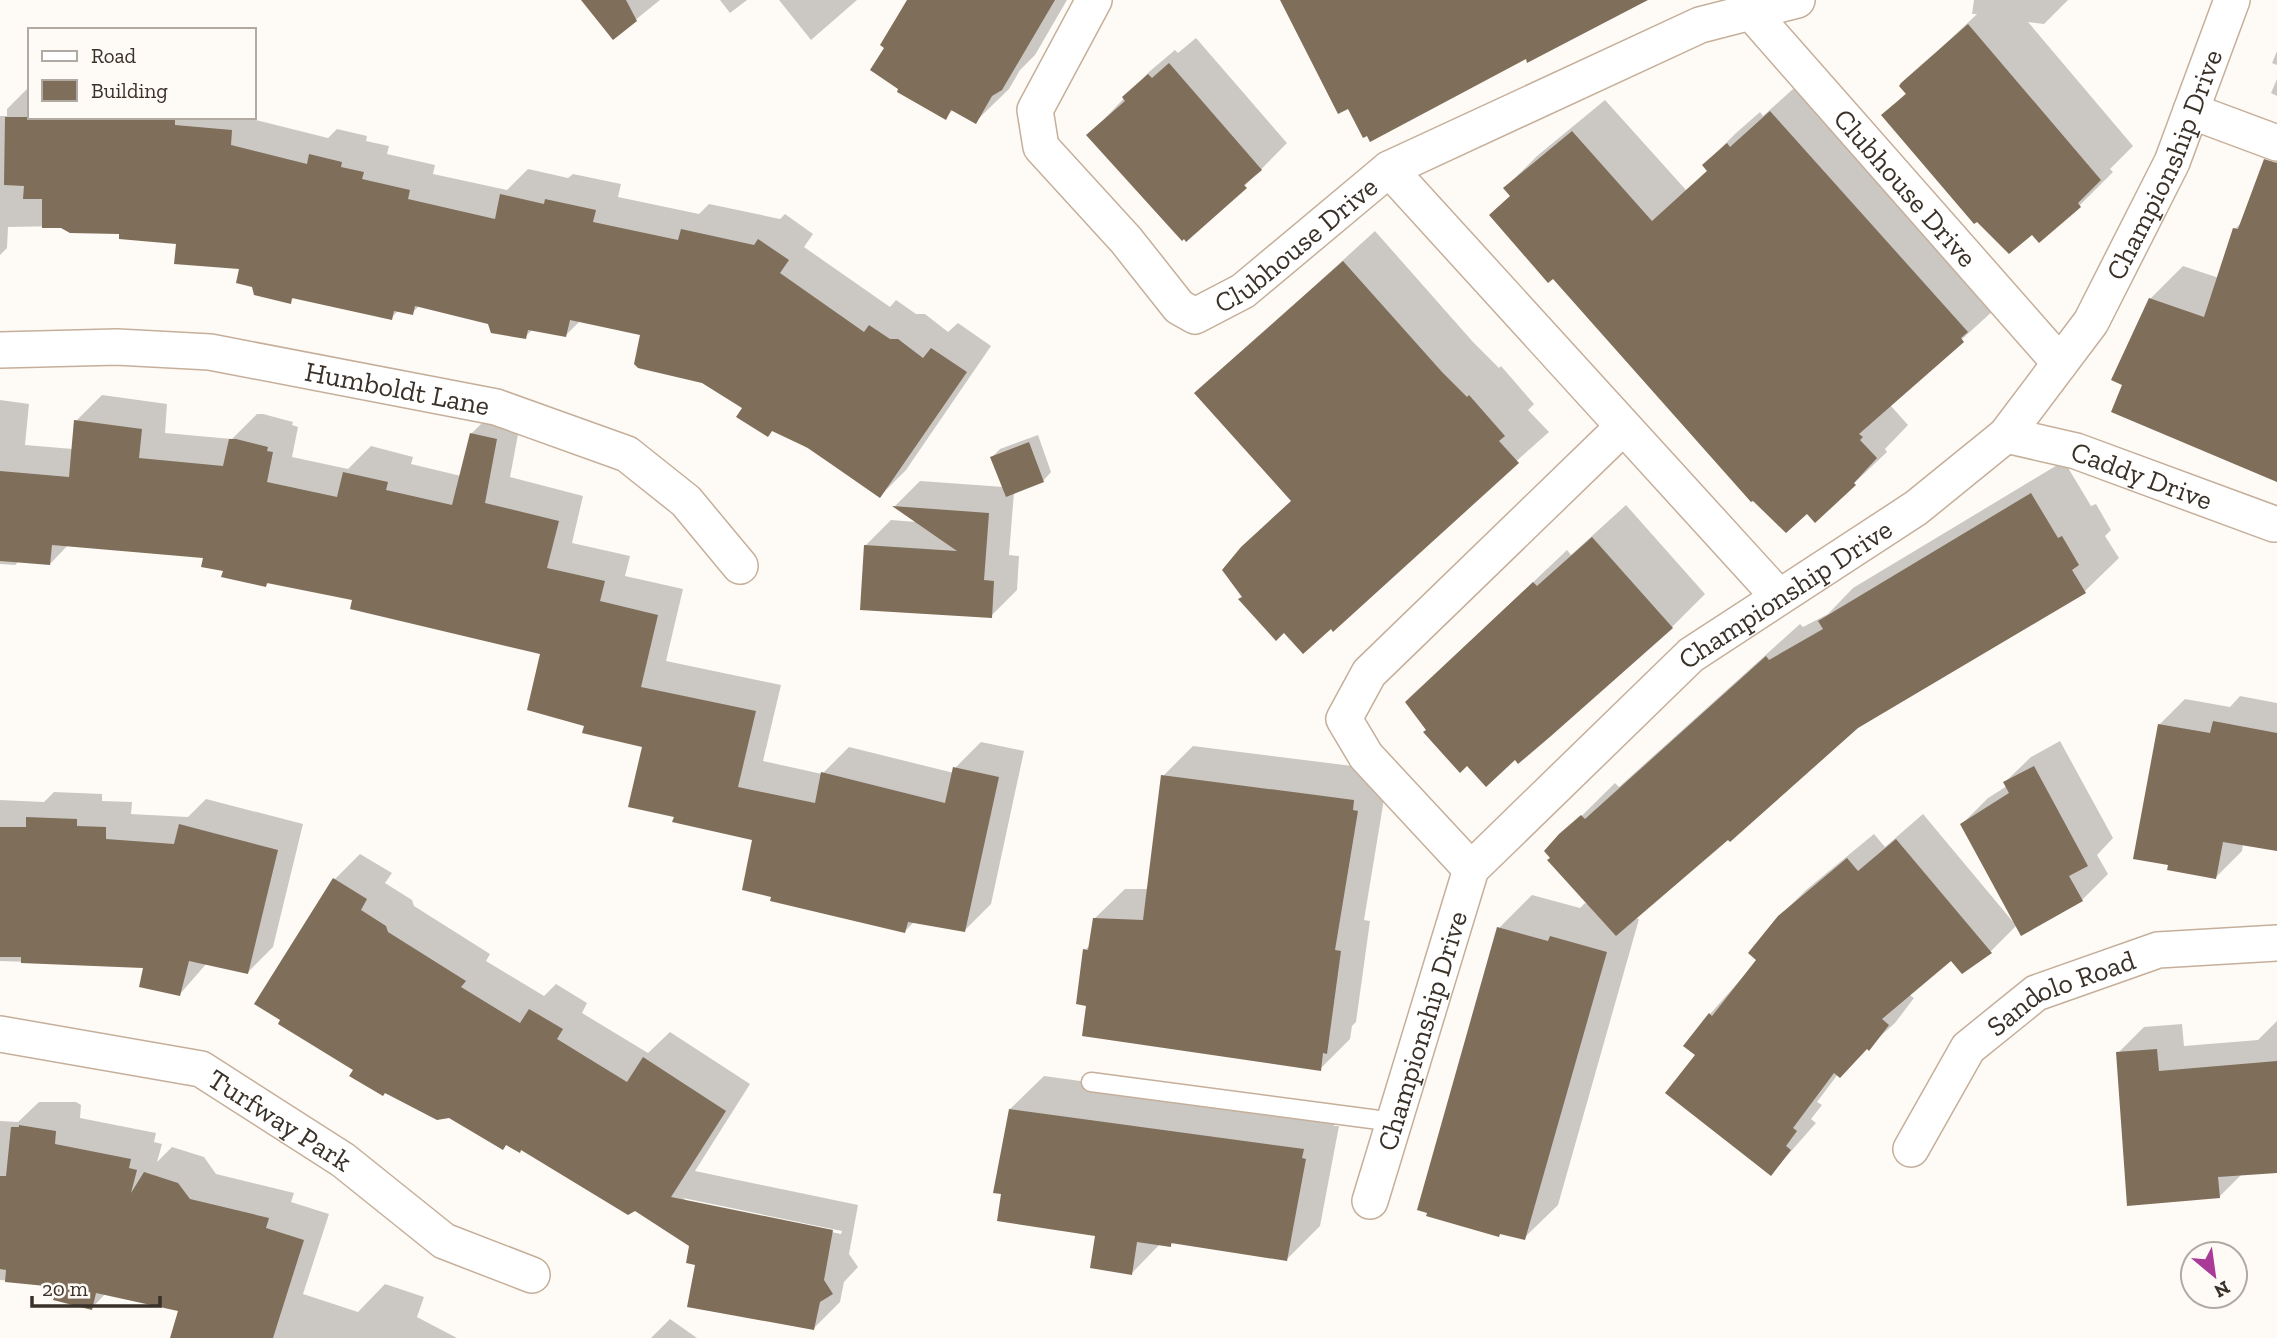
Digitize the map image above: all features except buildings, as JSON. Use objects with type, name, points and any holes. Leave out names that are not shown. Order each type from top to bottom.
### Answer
[{"type":"street","name":"Clubhouse Drive","points":[[1094,0],[1035,110],[1041,146],[1126,240],[1179,307],[1195,316],[1244,292],[1389,169],[1700,25],[1797,0]]},
{"type":"street","name":"Championship Drive","points":[[1370,1201],[1471,869],[1691,655],[1916,508],[2006,435],[2091,323],[2172,162],[2232,0]]},
{"type":"street","name":"Clubhouse Drive","points":[[1751,12],[2060,363]]},
{"type":"street","points":[[2191,111],[2277,143]]},
{"type":"street","points":[[1389,169],[1779,597]]},
{"type":"street","name":"Humboldt Lane","points":[[0,350],[117,347],[210,352],[496,407],[627,454],[686,501],[740,566]]},
{"type":"street","points":[[1471,869],[1366,756],[1344,719],[1369,673],[1623,427]]},
{"type":"street","name":"Caddy Drive","points":[[2006,435],[2076,451],[2274,524]]},
{"type":"street","name":"Sandolo Road","points":[[1911,1149],[1968,1048],[2036,993],[2158,950],[2277,943]]},
{"type":"street","name":"Turfway Park","points":[[0,1034],[201,1069],[343,1160],[444,1241],[532,1275]]},
{"type":"lane","points":[[1091,1082],[1394,1122]]}]
